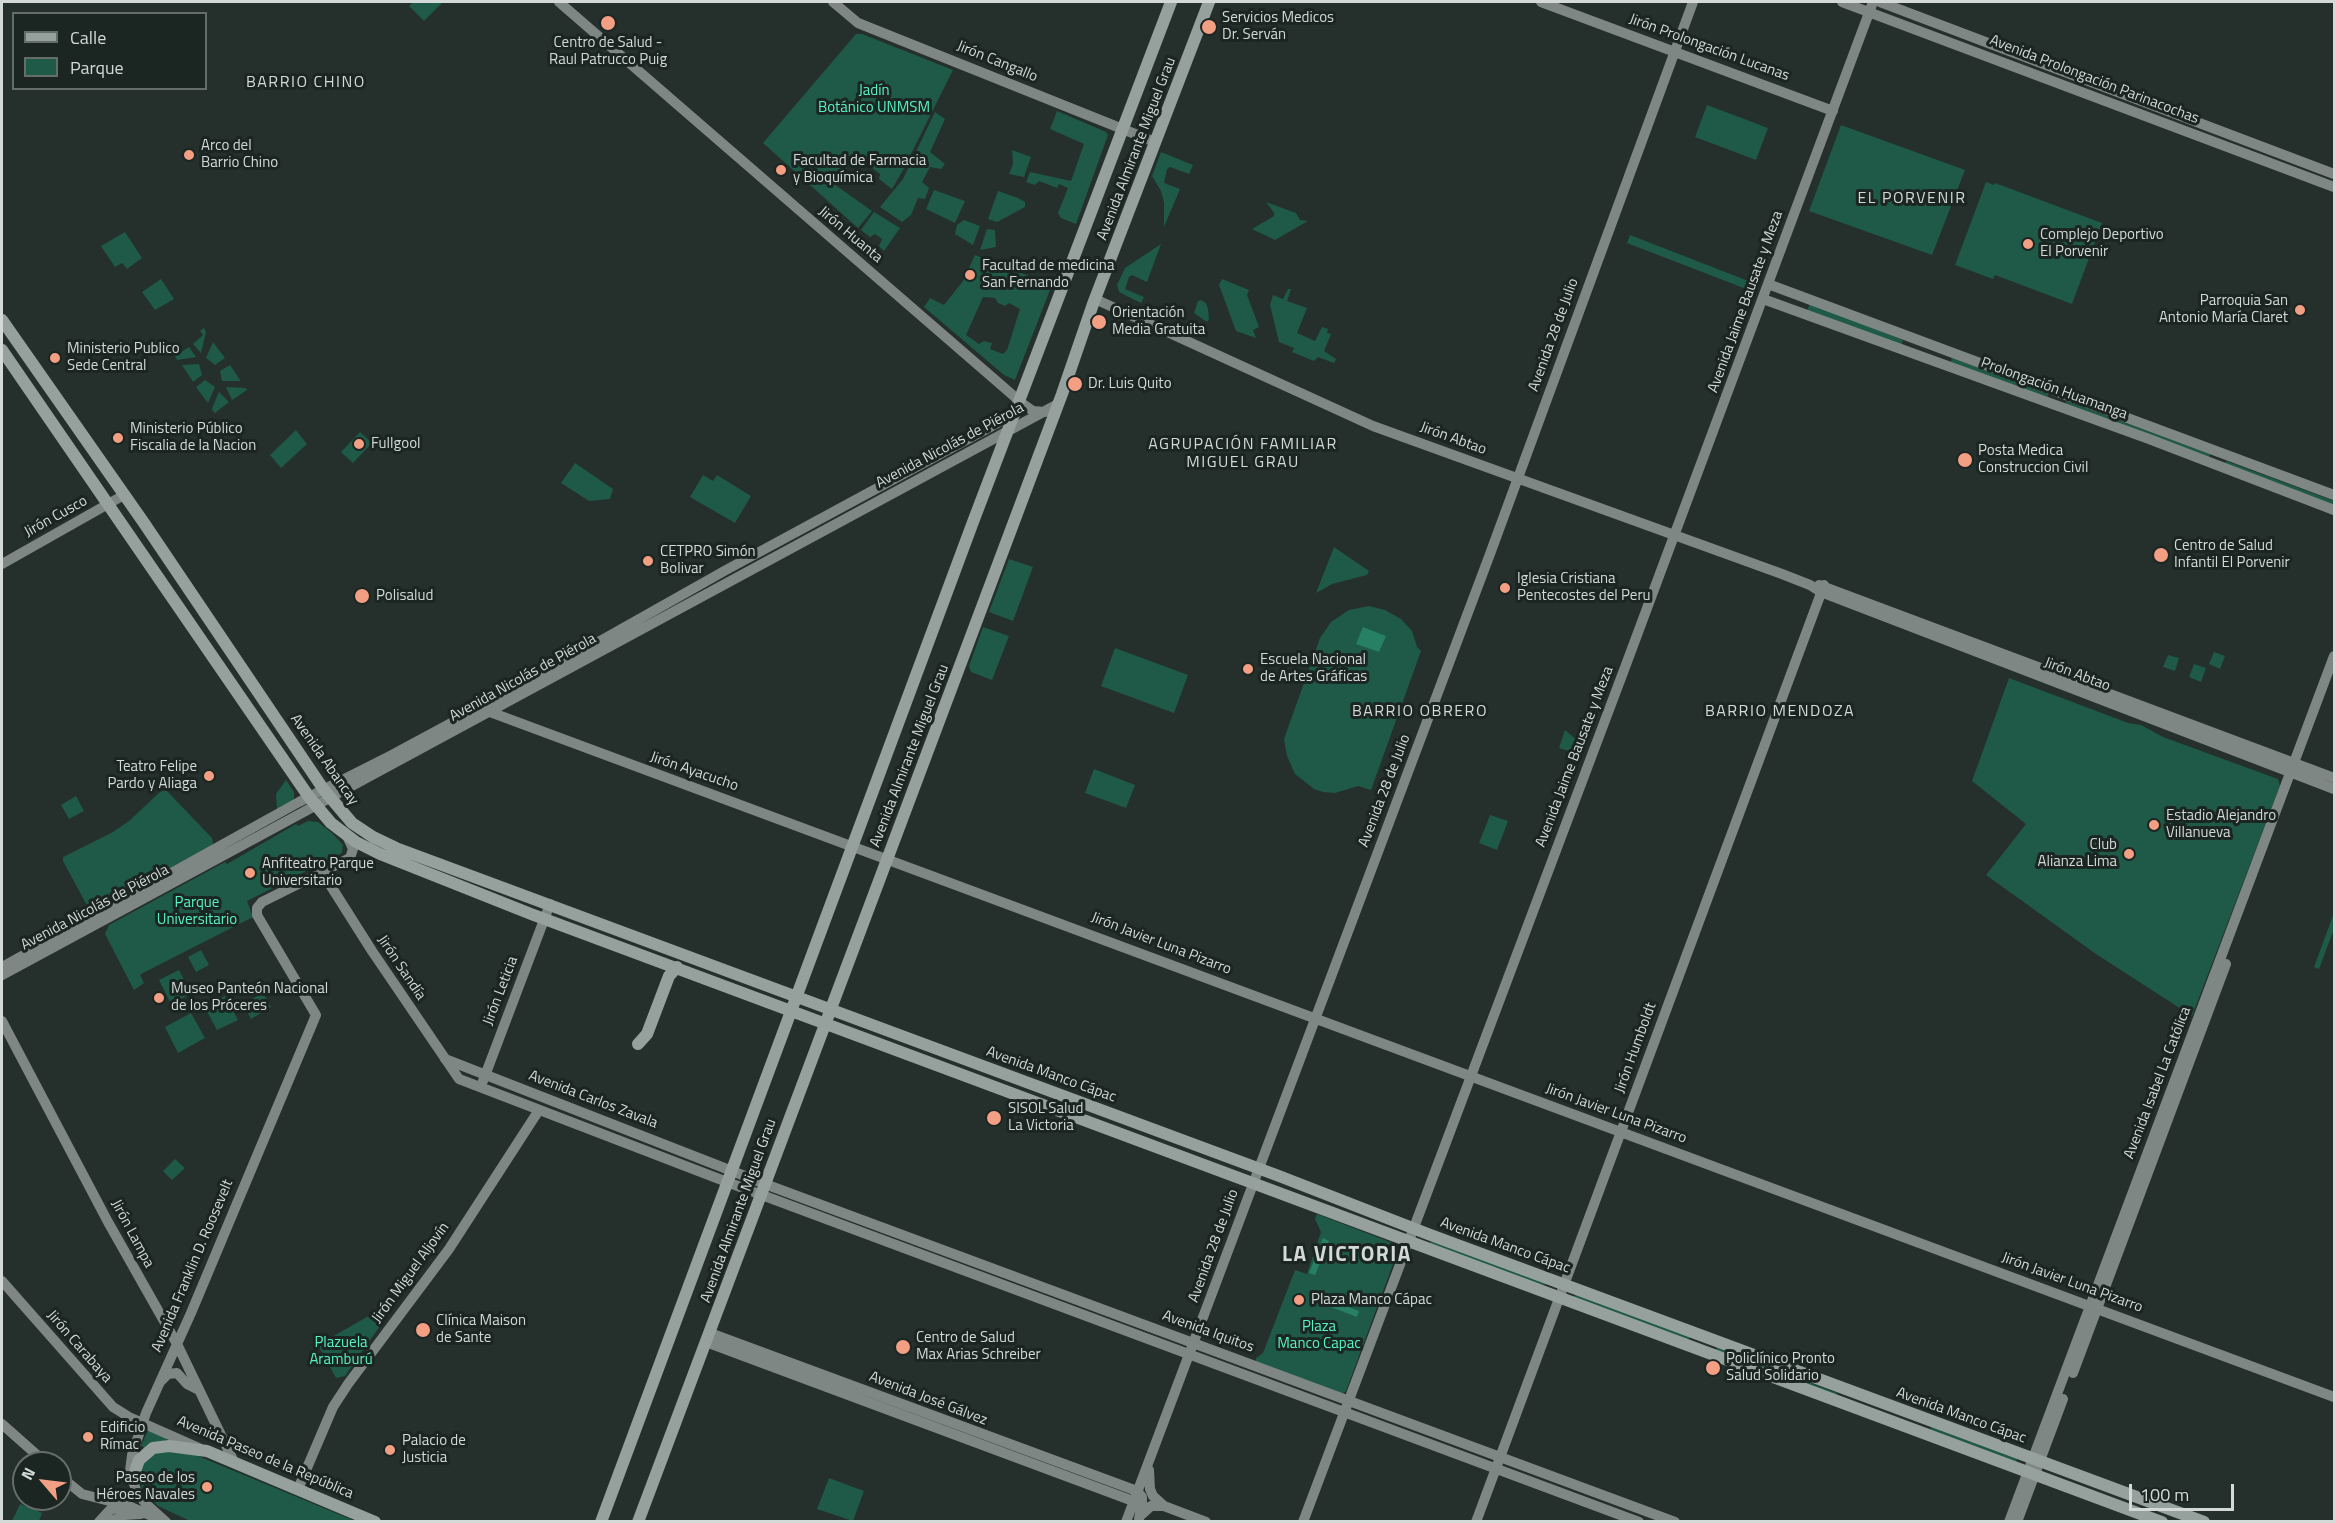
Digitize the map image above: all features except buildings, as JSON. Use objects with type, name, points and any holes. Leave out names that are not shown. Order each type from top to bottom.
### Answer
[{"type":"main road","name":"Jirón Huanta","points":[[559,2],[1020,406],[1033,411],[1050,409]]},
{"type":"main road","name":"Jirón Cangallo","points":[[833,2],[858,23],[1153,141]]},
{"type":"main road","name":"Avenida Almirante Miguel Grau","points":[[601,1521],[1171,2]]},
{"type":"main road","name":"Avenida Almirante Miguel Grau","points":[[638,1521],[708,1338],[822,1021],[1050,409],[1095,299],[1153,141],[1209,2]]},
{"type":"main road","name":"Jirón Prolongación Lucanas","points":[[1541,2],[1833,111]]},
{"type":"main road","name":"Avenida 28 de Julio","points":[[1126,1521],[1316,1018],[1693,2]]},
{"type":"main road","name":"Avenida Prolongación Parinacochas","points":[[1842,2],[1871,6],[2334,187]]},
{"type":"main road","name":"Avenida Prolongación Parinacochas","points":[[1880,2],[2334,174]]},
{"type":"main road","name":"Avenida Jaime Bausate y Meza","points":[[1303,1521],[1871,6]]},
{"type":"main road","name":"Prolongación Huamanga","points":[[1768,284],[2334,495]]},
{"type":"main road","name":"Prolongación Huamanga","points":[[1763,298],[2149,439],[2334,510]]},
{"type":"main road","name":"Jirón Abtao","points":[[1095,299],[1373,426],[1822,589],[2295,769],[2334,789]]},
{"type":"main road","name":"Avenida Abancay","points":[[2,320],[327,794],[352,823],[385,843],[798,997]]},
{"type":"main road","name":"Avenida Abancay","points":[[2,350],[107,506],[313,801],[331,823],[347,836],[380,854],[545,919],[793,1011]]},
{"type":"main road","name":"Avenida Nicolás de Piérola","points":[[327,794],[726,570],[957,445],[1020,406]]},
{"type":"main road","name":"Avenida Nicolás de Piérola","points":[[2,967],[313,801],[490,712],[1050,409]]},
{"type":"main road","points":[[957,445],[963,456]]},
{"type":"main road","name":"Jirón Cusco","points":[[2,564],[124,495]]},
{"type":"main road","name":"Jirón Humboldt","points":[[1476,1521],[1822,589]]},
{"type":"main road","name":"Avenida Isabel La Católica","points":[[2295,769],[2334,656]]},
{"type":"main road","name":"Avenida Isabel La Católica","points":[[2017,1521],[2036,1460],[2295,769],[2334,671]]},
{"type":"main road","name":"Jirón Ayacucho","points":[[490,712],[605,757],[884,858]]},
{"type":"main road","name":"Jirón Abtao","points":[[2295,769],[2334,778]]},
{"type":"main road","name":"Avenida Nicolás de Piérola","points":[[2,975],[313,801]]},
{"type":"main road","points":[[321,872],[350,858],[353,849],[347,836]]},
{"type":"main road","name":"Jirón Javier Luna Pizarro","points":[[884,858],[2334,1397]]},
{"type":"main road","name":"Avenida Franklin D. Roosevelt","points":[[132,1480],[130,1460],[143,1423],[316,1016],[256,911],[262,902],[321,872]]},
{"type":"main road","name":"Jirón Sandía","points":[[321,872],[459,1079]]},
{"type":"main road","name":"Jirón Leticia","points":[[480,1088],[550,904]]},
{"type":"main road","points":[[638,1044],[647,1034],[669,976],[677,967]]},
{"type":"main road","name":"Avenida Manco Cápac","points":[[798,997],[2204,1521]]},
{"type":"main road","name":"Avenida Manco Cápac","points":[[793,1011],[2162,1521]]},
{"type":"main road","name":"Jirón Lampa","points":[[2,1021],[108,1222],[177,1344],[234,1462]]},
{"type":"main road","name":"Avenida Carlos Zavala","points":[[444,1059],[666,1145],[731,1177]]},
{"type":"main road","name":"Avenida Carlos Zavala","points":[[459,1079],[661,1157],[731,1177]]},
{"type":"main road","points":[[569,1122],[574,1109]]},
{"type":"main road","name":"Jirón Miguel Aljovín","points":[[298,1489],[329,1416],[343,1391],[448,1249],[539,1110]]},
{"type":"main road","points":[[661,1157],[666,1145]]},
{"type":"main road","name":"Avenida Iquitos","points":[[731,1177],[1194,1343],[1675,1521]]},
{"type":"main road","name":"Avenida Iquitos","points":[[761,1188],[1190,1355],[1639,1521]]},
{"type":"main road","name":"Jirón Carabaya","points":[[2,1281],[105,1399],[121,1413],[143,1423]]},
{"type":"main road","points":[[164,1321],[175,1323],[191,1313]]},
{"type":"main road","name":"Avenida José Gálvez","points":[[708,1338],[1135,1496]]},
{"type":"main road","points":[[159,1383],[165,1376],[177,1373],[187,1384],[199,1390]]},
{"type":"main road","name":"Avenida Paseo de la República","points":[[143,1423],[375,1521]]},
{"type":"main road","points":[[2,1424],[32,1451]]},
{"type":"main road","points":[[165,1521],[140,1498],[132,1480],[139,1460],[153,1448],[172,1446],[207,1451]]},
{"type":"main road","points":[[1151,1456],[1148,1473],[1153,1496],[1164,1506],[1206,1521]]},
{"type":"main road","name":"Avenida Isabel La Católica","points":[[2009,1521],[2032,1474]]},
{"type":"main road","points":[[72,1486],[82,1494],[124,1505],[165,1521]]},
{"type":"main road","points":[[1135,1496],[1142,1497],[1138,1520]]},
{"type":"main road","points":[[99,1521],[110,1510],[124,1505]]},
{"type":"main road","points":[[1138,1520],[1148,1508],[1164,1506]]},
{"type":"main road","points":[[110,1521],[128,1514],[151,1515]]},
{"type":"green space","points":[[413,2],[443,2],[424,21],[409,6]]},
{"type":"green space","name":"Jadín Botánico UNMSM","points":[[856,34],[862,34],[953,70],[892,189],[879,179],[880,174],[857,156],[834,184],[872,211],[858,228],[763,143]]},
{"type":"green space","points":[[1707,105],[1768,128],[1756,160],[1695,137]]},
{"type":"green space","points":[[1057,111],[1106,132],[1108,135],[1076,224],[1061,218],[1058,213],[1068,188],[1059,184],[1057,188],[1039,181],[1035,185],[1026,182],[1030,172],[1071,181],[1084,144],[1050,129]]},
{"type":"green space","points":[[935,112],[945,119],[930,152],[945,164],[941,169],[930,167],[922,182],[929,188],[925,199],[918,198],[911,215],[902,222],[880,207],[903,179]]},
{"type":"green space","points":[[1841,125],[1965,170],[1932,255],[1809,211]]},
{"type":"green space","points":[[1012,150],[1031,157],[1024,177],[1009,174],[1013,164]]},
{"type":"green space","points":[[1161,152],[1193,165],[1189,174],[1170,167],[1167,169],[1164,183],[1180,189],[1164,227],[1164,203],[1161,191],[1152,176]]},
{"type":"green space","name":"Complejo Deportivo El Porvenir","points":[[1986,182],[1994,185],[1995,183],[2102,223],[2072,304],[1995,275],[1993,279],[1955,265]]},
{"type":"green space","points":[[934,190],[965,201],[955,223],[926,209]]},
{"type":"green space","points":[[998,191],[1025,202],[1025,207],[997,222],[988,219]]},
{"type":"green space","points":[[1266,202],[1296,213],[1300,220],[1308,221],[1275,240],[1252,229],[1274,216]]},
{"type":"green space","points":[[874,212],[900,228],[884,251],[879,246],[882,239],[875,234],[870,237],[861,230]]},
{"type":"green space","points":[[964,220],[980,226],[973,245],[955,234],[957,225]]},
{"type":"green space","points":[[987,229],[995,230],[996,247],[980,250]]},
{"type":"green space","points":[[125,232],[142,258],[127,269],[122,263],[115,267],[101,246]]},
{"type":"green space","points":[[1630,235],[1756,284],[1754,292],[1627,243]]},
{"type":"green space","points":[[1161,244],[1147,282],[1132,275],[1129,277],[1125,289],[1144,297],[1141,303],[1119,292],[1117,285],[1125,268]]},
{"type":"green space","points":[[975,255],[1052,285],[1015,380],[1004,375],[924,307],[930,298],[944,305],[963,281]],"holes":[[[983,297],[995,298],[998,303],[1005,306],[1009,303],[1020,309],[1007,350],[1003,354],[990,349],[992,343],[984,341],[979,344],[966,335]]]},
{"type":"green space","points":[[161,279],[174,299],[155,310],[142,292]]},
{"type":"green space","points":[[1222,279],[1249,290],[1247,295],[1259,327],[1253,330],[1256,338],[1236,331],[1219,285]]},
{"type":"green space","points":[[1288,289],[1291,289],[1287,301],[1307,308],[1297,333],[1315,341],[1322,327],[1328,329],[1327,333],[1331,334],[1324,351],[1336,359],[1334,363],[1318,357],[1314,361],[1292,352],[1294,348],[1279,342],[1270,305],[1273,295],[1283,299]]},
{"type":"green space","points":[[1198,301],[1206,303],[1208,309],[1207,322],[1194,313]]},
{"type":"green space","points":[[1810,303],[1903,340],[1900,349],[1807,311]]},
{"type":"green space","points":[[1154,306],[1180,316],[1175,320],[1153,311]]},
{"type":"green space","points":[[204,328],[206,332],[201,353],[193,344],[203,335],[200,331]]},
{"type":"green space","points":[[213,342],[225,358],[215,365],[206,358]]},
{"type":"green space","points":[[189,347],[196,357],[177,360],[175,356]]},
{"type":"green space","points":[[1952,358],[2048,394],[2048,397],[1950,363]]},
{"type":"green space","points":[[199,364],[202,375],[193,382],[182,365]]},
{"type":"green space","points":[[230,365],[240,381],[222,381],[220,371]]},
{"type":"green space","points":[[205,380],[215,387],[208,403],[196,387]]},
{"type":"green space","points":[[226,387],[246,388],[247,390],[232,400]]},
{"type":"green space","points":[[219,392],[229,402],[215,413],[212,410]]},
{"type":"green space","points":[[2066,401],[2210,454],[2208,461],[2064,408]]},
{"type":"green space","points":[[296,430],[307,444],[281,468],[270,455]]},
{"type":"green space","points":[[360,432],[372,443],[353,463],[341,452]]},
{"type":"green space","points":[[2226,461],[2334,501],[2334,508],[2224,467]]},
{"type":"green space","points":[[575,463],[613,489],[610,499],[589,501],[561,483]]},
{"type":"green space","points":[[703,475],[713,481],[717,475],[751,496],[735,523],[690,497]]},
{"type":"green space","points":[[1334,547],[1369,571],[1367,575],[1332,584],[1316,593]]},
{"type":"green space","points":[[1009,559],[1033,567],[1013,621],[989,612]]},
{"type":"green space","points":[[1369,606],[1385,610],[1401,619],[1412,631],[1417,647],[1421,651],[1371,790],[1358,786],[1335,793],[1323,792],[1314,789],[1295,774],[1287,756],[1284,739],[1320,638],[1331,622],[1349,610]]},
{"type":"green space","points":[[983,627],[1009,636],[992,680],[971,672],[969,666]]},
{"type":"green space","points":[[1115,648],[1188,675],[1174,713],[1101,686]]},
{"type":"green space","points":[[2214,652],[2225,656],[2220,669],[2209,664]]},
{"type":"green space","points":[[2168,655],[2179,658],[2175,671],[2163,667]]},
{"type":"green space","points":[[2194,664],[2206,668],[2201,682],[2189,677]]},
{"type":"green space","name":"Club Alianza Lima","points":[[2009,678],[2128,723],[2141,725],[2163,737],[2278,779],[2280,786],[2192,1016],[2096,954],[1986,875],[2026,824],[1972,781]]},
{"type":"green space","points":[[1565,730],[1584,746],[1581,755],[1559,748]]},
{"type":"green space","points":[[1094,769],[1135,785],[1126,808],[1085,793]]},
{"type":"green space","points":[[286,780],[294,792],[294,801],[277,809],[276,794]]},
{"type":"green space","points":[[166,790],[212,838],[212,846],[90,911],[63,857],[113,832],[129,821],[160,792]]},
{"type":"green space","points":[[76,796],[84,811],[69,819],[61,805]]},
{"type":"green space","points":[[1490,815],[1508,821],[1497,850],[1479,843]]},
{"type":"green space","name":"Parque Universitario","points":[[308,821],[318,822],[332,833],[343,845],[342,853],[247,901],[253,917],[143,973],[140,975],[144,983],[134,990],[105,934],[109,925],[225,862],[227,864],[296,824],[298,826]]},
{"type":"green space","points":[[2334,913],[2334,929],[2319,969],[2314,967]]},
{"type":"green space","points":[[201,950],[209,965],[196,972],[188,957]]},
{"type":"green space","points":[[179,970],[191,994],[171,1004],[159,980]]},
{"type":"green space","points":[[263,993],[271,1007],[251,1019],[243,1004]]},
{"type":"green space","points":[[225,996],[238,1020],[217,1030],[204,1006]]},
{"type":"green space","points":[[191,1013],[205,1038],[178,1053],[165,1027]]},
{"type":"green space","points":[[175,1159],[185,1168],[172,1180],[163,1171]]},
{"type":"green space","name":"Plaza Manco Capac","points":[[1317,1214],[1395,1244],[1399,1248],[1346,1391],[1341,1395],[1256,1362],[1256,1358],[1263,1353],[1295,1270],[1307,1274],[1321,1232],[1315,1219]]},
{"type":"green space","points":[[1431,1241],[1547,1282],[1544,1285],[1536,1284],[1429,1246]]},
{"type":"green space","points":[[1576,1294],[1691,1337],[1686,1341],[1573,1298]]},
{"type":"green space","name":"Plazuela Aramburú","points":[[379,1310],[387,1316],[345,1376],[336,1378],[318,1345]]},
{"type":"green space","points":[[1717,1347],[1837,1393],[1836,1397],[1715,1351]]},
{"type":"green space","points":[[1931,1427],[2017,1459],[2016,1462],[1930,1430]]},
{"type":"green space","points":[[149,1428],[168,1439],[145,1448],[141,1446]]},
{"type":"green space","name":"Paseo de los Héroes Navales","points":[[158,1451],[193,1454],[355,1521],[190,1521],[158,1506],[143,1490],[139,1478],[143,1462]]},
{"type":"green space","points":[[829,1478],[864,1491],[853,1521],[817,1509]]},
{"type":"green space","points":[[17,1511],[42,1513],[39,1521],[12,1521]]},
{"type":"shaded area","points":[[1363,627],[1386,636],[1379,652],[1356,644]]},
{"type":"shaded area","points":[[1323,1238],[1329,1241],[1315,1275],[1309,1273]]},
{"type":"shaded area","points":[[1325,1298],[1359,1311],[1357,1317],[1323,1304]]},
{"type":"place","name":"Centro de Salud - Raul Patrucco Puig","points":[[608,23]]},
{"type":"place","name":"Servicios Medicos Dr. Serván","points":[[1209,27]]},
{"type":"place","name":"Arco del Barrio Chino","points":[[189,155]]},
{"type":"place","name":"Facultad de Farmacia y Bioquímica","points":[[781,170]]},
{"type":"place","name":"Complejo Deportivo El Porvenir","points":[[2028,244]]},
{"type":"place","name":"Facultad de medicina San Fernando","points":[[970,275]]},
{"type":"place","name":"Parroquia San Antonio María Claret","points":[[2300,310]]},
{"type":"place","name":"Orientación Media Gratuita","points":[[1099,322]]},
{"type":"place","name":"Ministerio Publico Sede Central","points":[[55,358]]},
{"type":"place","name":"Dr. Luis Quito","points":[[1075,384]]},
{"type":"place","name":"Ministerio Público Fiscalia de la Nacion","points":[[118,438]]},
{"type":"place","name":"Fullgool","points":[[359,444]]},
{"type":"place","name":"Posta Medica Construccion Civil","points":[[1965,460]]},
{"type":"place","name":"Centro de Salud Infantil El Porvenir","points":[[2161,555]]},
{"type":"place","name":"CETPRO Simón Bolivar","points":[[648,561]]},
{"type":"place","name":"Iglesia Cristiana Pentecostes del Peru","points":[[1505,588]]},
{"type":"place","name":"Polisalud","points":[[362,596]]},
{"type":"place","name":"Escuela Nacional de Artes Gráficas","points":[[1248,669]]},
{"type":"place","name":"Teatro Felipe Pardo y Aliaga","points":[[209,776]]},
{"type":"place","name":"Estadio Alejandro Villanueva","points":[[2154,825]]},
{"type":"place","name":"Club Alianza Lima","points":[[2129,854]]},
{"type":"place","name":"Anfiteatro Parque Universitario","points":[[250,873]]},
{"type":"place","name":"Museo Panteón Nacional de los Próceres","points":[[159,998]]},
{"type":"place","name":"SISOL Salud La Victoria","points":[[994,1118]]},
{"type":"place","name":"Plaza Manco Cápac","points":[[1299,1300]]},
{"type":"place","name":"Clínica Maison de Sante","points":[[423,1330]]},
{"type":"place","name":"Centro de Salud Max Arias Schreiber","points":[[903,1347]]},
{"type":"place","name":"Policlínico Pronto Salud Solidario","points":[[1713,1368]]},
{"type":"place","name":"Edificio Rímac","points":[[88,1437]]},
{"type":"place","name":"Palacio de Justicia","points":[[390,1450]]},
{"type":"place","name":"Paseo de los Héroes Navales","points":[[207,1487]]},
{"type":"district","name":"BARRIO CHINO","points":[[306,83]]},
{"type":"district","name":"EL PORVENIR","points":[[1912,199]]},
{"type":"district","name":"AGRUPACIÓN FAMILIAR MIGUEL GRAU","points":[[1243,454]]},
{"type":"district","name":"BARRIO OBRERO","points":[[1420,712]]},
{"type":"district","name":"BARRIO MENDOZA","points":[[1780,712]]},
{"type":"district","name":"LA VICTORIA","points":[[1347,1256]]}]
